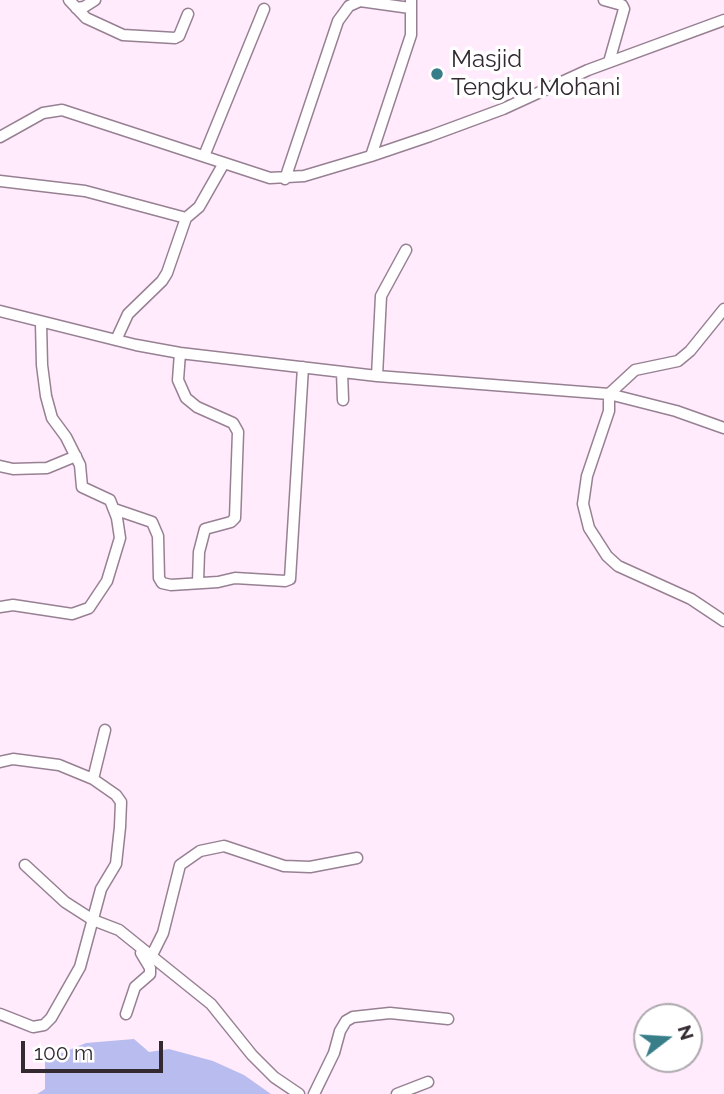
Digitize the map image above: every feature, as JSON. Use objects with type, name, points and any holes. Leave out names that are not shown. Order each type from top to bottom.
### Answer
[{"type":"street","points":[[73,4],[84,7],[95,0]]},
{"type":"street","points":[[604,0],[622,5],[624,9],[609,62]]},
{"type":"street","points":[[285,179],[338,21],[349,6],[360,1],[410,4],[411,35],[371,156]]},
{"type":"street","points":[[73,4],[86,19],[114,32],[168,39],[179,36],[188,13]]},
{"type":"street","points":[[204,156],[264,9]]},
{"type":"street","points":[[0,137],[43,114],[62,110],[270,178],[304,176],[371,156],[503,108],[609,62],[724,20]]},
{"type":"street","points":[[116,341],[121,325],[131,309],[162,281],[167,273],[186,218],[199,207],[224,163]]},
{"type":"street","points":[[0,181],[85,191],[186,218]]},
{"type":"street","points":[[377,376],[381,296],[406,250]]},
{"type":"street","points":[[724,309],[690,351],[678,361],[635,370],[609,394],[609,411],[583,492],[589,528],[607,556],[618,566],[691,599],[724,621]]},
{"type":"street","points":[[0,311],[116,341],[180,353],[377,376],[609,394],[650,403],[724,428]]},
{"type":"street","points":[[0,607],[13,605],[72,614],[89,608],[107,581],[120,538],[110,500],[82,486],[80,465],[52,418],[42,365],[41,323]]},
{"type":"street","points":[[180,353],[178,380],[186,398],[197,407],[233,423],[238,432],[235,518],[231,523],[205,529],[199,552],[198,582]]},
{"type":"street","points":[[114,509],[152,522],[158,536],[159,578],[162,583],[171,585],[218,582],[235,578],[290,579],[303,367]]},
{"type":"street","points":[[342,372],[343,400]]},
{"type":"street","points":[[0,466],[13,469],[47,468],[76,456]]},
{"type":"street","points":[[93,779],[105,730]]},
{"type":"street","points":[[0,762],[13,760],[59,765],[93,779],[116,795],[122,808],[116,864],[101,889],[80,967],[51,1018],[44,1026],[33,1027],[0,1014]]},
{"type":"street","points":[[151,957],[163,933],[180,865],[200,851],[224,846],[284,866],[310,867],[358,858]]},
{"type":"street","points":[[25,865],[65,901],[93,920],[119,930],[211,1004],[252,1055],[274,1077],[299,1094]]},
{"type":"street","points":[[126,1014],[135,987],[150,974],[150,968],[138,946]]},
{"type":"street","points":[[314,1094],[334,1054],[340,1031],[346,1021],[353,1017],[390,1013],[448,1019]]},
{"type":"street","points":[[397,1094],[428,1082]]},
{"type":"water","points":[[134,1039],[149,1052],[169,1049],[213,1061],[244,1075],[271,1094],[37,1094],[45,1089],[45,1060],[86,1043]]},
{"type":"place","name":"Masjid Tengku Mohani","points":[[437,74]]}]
